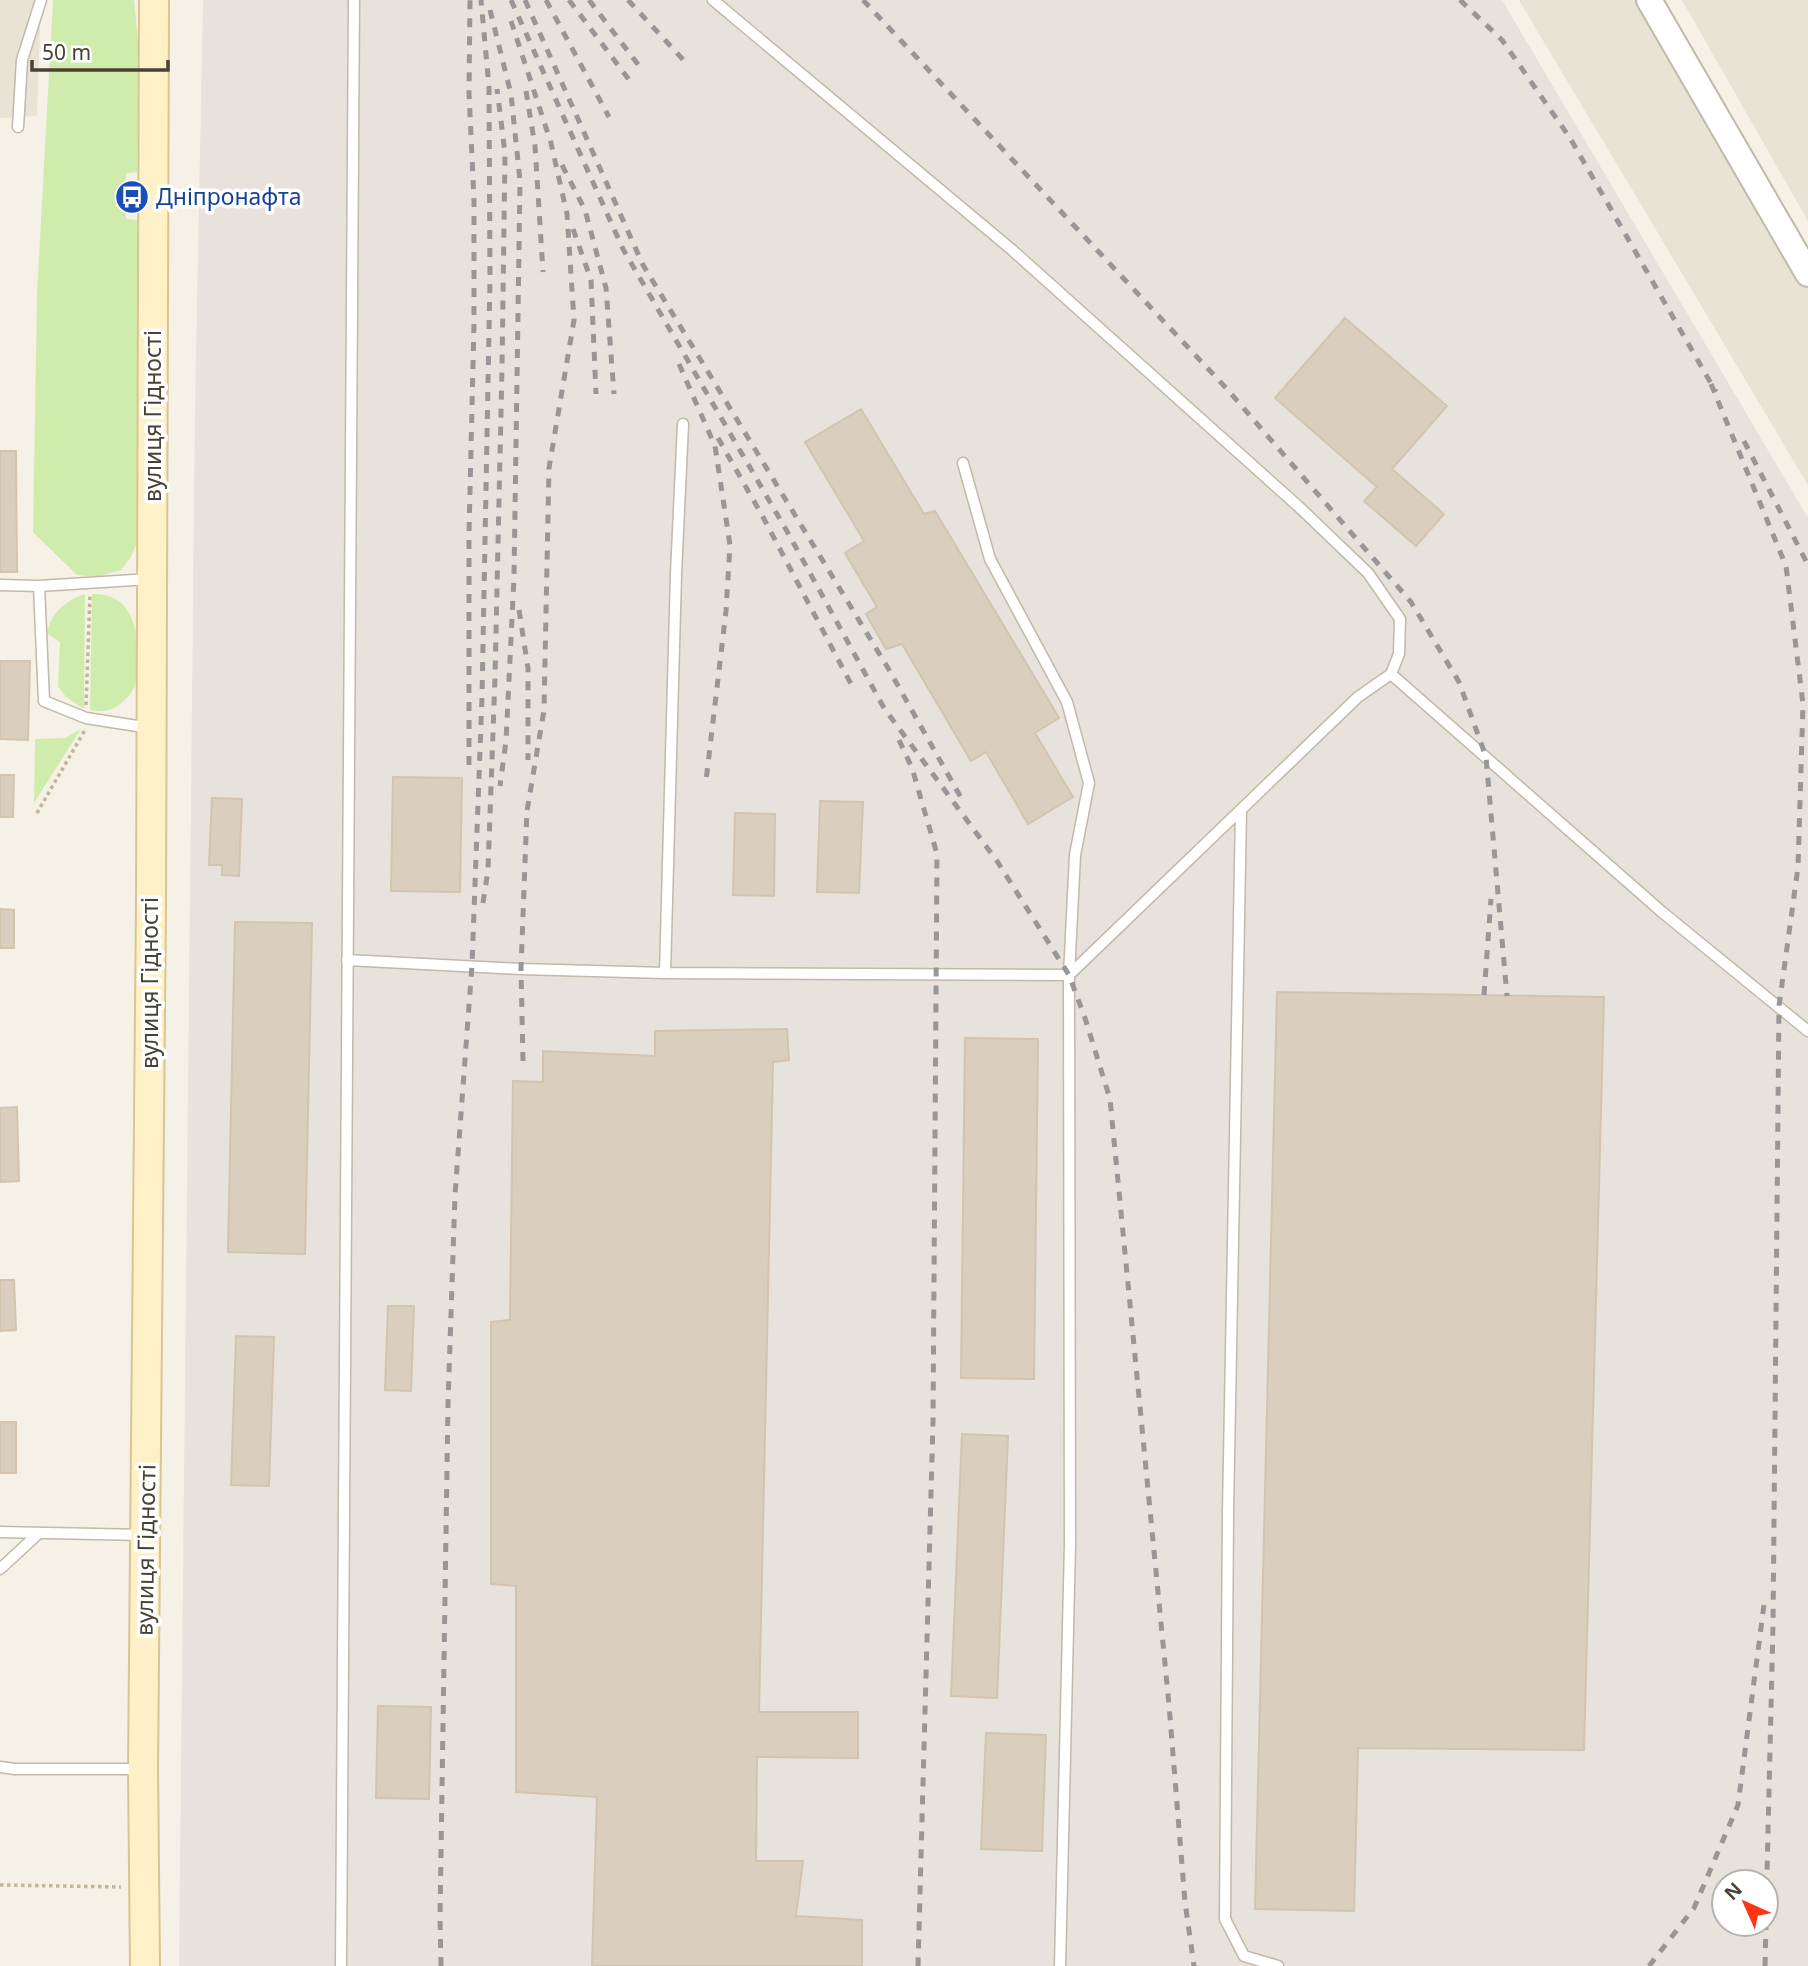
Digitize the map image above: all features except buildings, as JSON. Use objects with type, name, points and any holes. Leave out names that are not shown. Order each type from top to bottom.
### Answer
[{"type":"main road","name":"вулиця Гідності","points":[[145,1966],[143,1769],[154,0]]},
{"type":"street","points":[[1649,0],[1808,274]]},
{"type":"lane","points":[[18,127],[22,60],[41,0]]},
{"type":"lane","points":[[341,1966],[354,0]]},
{"type":"lane","points":[[347,960],[665,974],[1069,975],[1358,697],[1391,674],[1399,654],[1400,619],[1368,573],[1298,506],[1011,249],[713,0]]},
{"type":"lane","points":[[665,974],[683,424]]},
{"type":"lane","points":[[962,463],[990,559],[1067,702],[1089,783],[1075,855],[1069,975],[1070,1544],[1060,1966]]},
{"type":"lane","points":[[0,585],[39,586],[152,579]]},
{"type":"lane","points":[[39,586],[44,701],[86,718],[151,728]]},
{"type":"lane","points":[[1391,674],[1662,912],[1808,1031]]},
{"type":"lane","points":[[1241,811],[1228,1499],[1224,1919],[1244,1956],[1278,1966]]},
{"type":"lane","points":[[0,1532],[146,1535]]},
{"type":"lane","points":[[0,1569],[39,1533]]},
{"type":"lane","points":[[0,1767],[143,1769]]},
{"type":"path","points":[[86,708],[90,582]]},
{"type":"path","points":[[37,813],[86,728]]},
{"type":"path","points":[[0,1885],[144,1888]]},
{"type":"shaded area","points":[[0,0],[41,0],[37,116],[0,118]]},
{"type":"shaded area","points":[[203,0],[1502,0],[1808,518],[1808,1966],[179,1966],[195,407]]},
{"type":"shaded area","points":[[1519,0],[1638,0],[1808,290],[1808,485]]},
{"type":"shaded area","points":[[1682,0],[1808,0],[1808,221]]},
{"type":"green space","points":[[53,0],[134,0],[140,59],[137,172],[126,173],[126,219],[138,220],[138,540],[131,557],[121,570],[96,577],[77,575],[33,532],[37,295]]},
{"type":"green space","points":[[85,594],[84,709],[66,697],[58,686],[60,642],[47,633],[52,619],[60,609]]},
{"type":"green space","points":[[92,594],[106,595],[125,607],[131,616],[137,639],[135,686],[122,703],[104,711],[90,710]]},
{"type":"green space","points":[[81,729],[34,803],[35,739],[65,738]]},
{"type":"railway","points":[[469,765],[469,533],[474,323],[474,200],[469,93],[470,0]]},
{"type":"railway","points":[[441,1966],[448,1404],[455,1195],[472,965],[482,697],[490,279],[489,87],[481,0]]},
{"type":"railway","points":[[511,0],[623,249],[788,533],[884,708],[997,861],[1069,975],[1085,1018],[1110,1099],[1169,1705],[1185,1902],[1194,1966]]},
{"type":"railway","points":[[525,0],[643,265],[888,668],[964,803]]},
{"type":"railway","points":[[546,0],[609,117]]},
{"type":"railway","points":[[569,0],[630,81]]},
{"type":"railway","points":[[589,0],[640,67]]},
{"type":"railway","points":[[628,0],[689,66]]},
{"type":"railway","points":[[863,0],[1227,389],[1411,602],[1459,682],[1486,757],[1507,996]]},
{"type":"railway","points":[[1460,0],[1502,40],[1570,138],[1716,392]]},
{"type":"railway","points":[[490,10],[511,94],[520,181],[514,577],[506,741],[500,786]]},
{"type":"railway","points":[[511,21],[551,143],[567,214],[574,320],[549,468],[544,710],[526,817]]},
{"type":"railway","points":[[483,903],[488,870],[495,677],[502,368],[505,153],[497,89]]},
{"type":"railway","points":[[526,91],[535,146],[543,272]]},
{"type":"railway","points":[[562,165],[585,210],[606,288],[614,394]]},
{"type":"railway","points":[[573,229],[591,280],[596,394]]},
{"type":"railway","points":[[679,364],[715,446],[730,545],[726,611],[706,781]]},
{"type":"railway","points":[[1711,384],[1786,566],[1803,704],[1798,867],[1779,1006],[1773,1625],[1767,1868]]},
{"type":"railway","points":[[718,438],[851,684]]},
{"type":"railway","points":[[1744,441],[1808,565]]},
{"type":"railway","points":[[519,610],[528,668],[528,760]]},
{"type":"railway","points":[[899,740],[912,768],[937,854],[933,1421],[918,1966]]},
{"type":"railway","points":[[523,1061],[521,969],[527,809]]},
{"type":"railway","points":[[1484,995],[1491,899]]},
{"type":"railway","points":[[1649,1966],[1694,1908],[1738,1805],[1765,1597]]},
{"type":"railway","points":[[1765,1966],[1766,1938]]},
{"type":"place","name":"Дніпронафта","points":[[132,197]]}]
